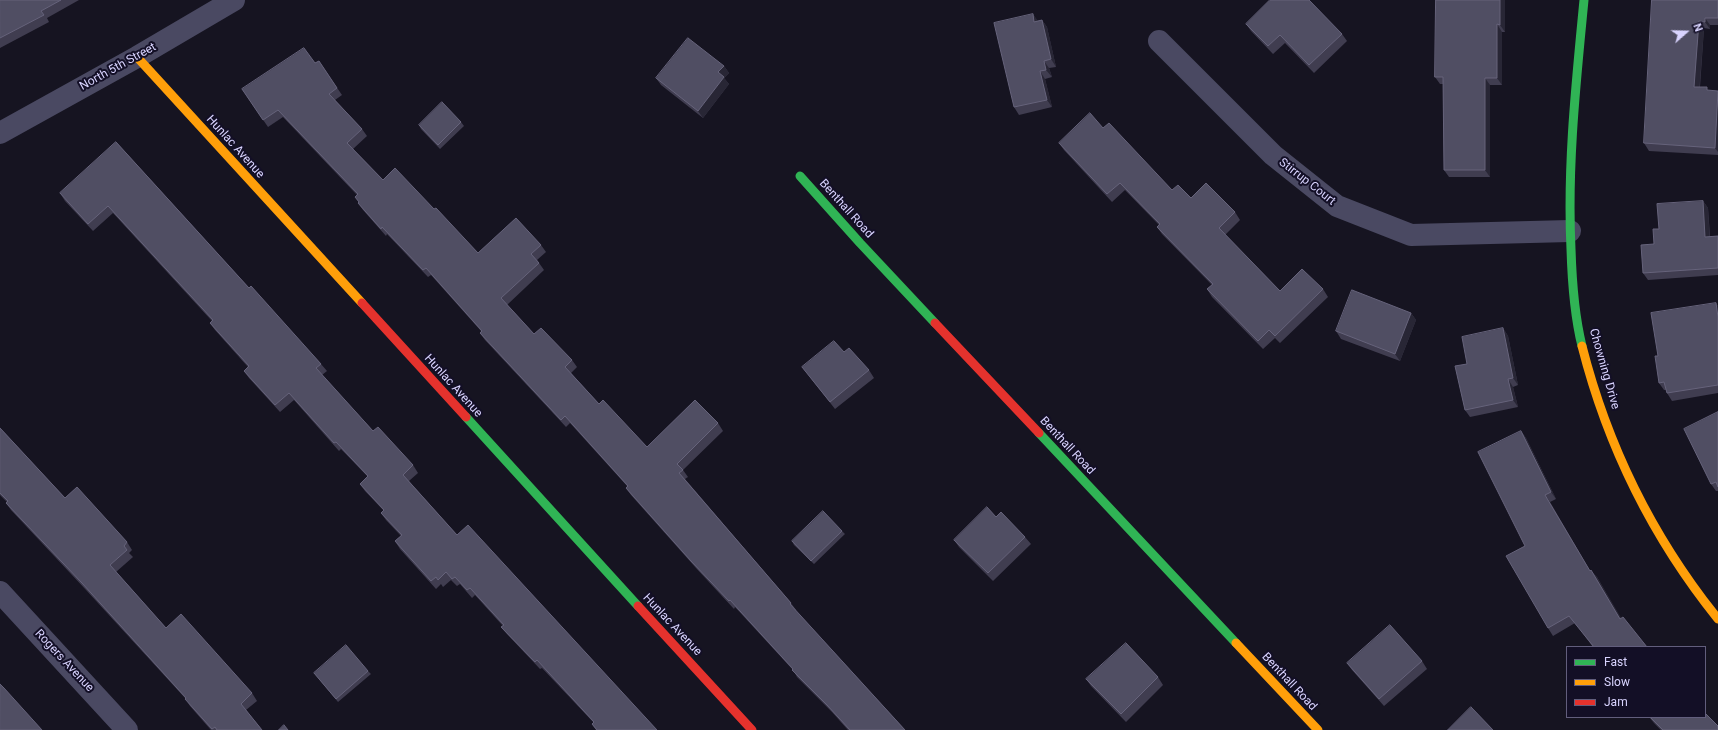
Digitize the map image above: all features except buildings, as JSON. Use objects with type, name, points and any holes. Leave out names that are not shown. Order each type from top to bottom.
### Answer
[{"type":"street","name":"North 5th Street","points":[[0,133],[137,57],[234,0]]},
{"type":"street","name":"Chowning Drive","points":[[1584,0],[1573,120],[1570,231],[1575,306],[1586,361],[1609,429],[1630,483],[1662,542],[1707,606],[1718,619]]},
{"type":"street","name":"Stirrup Court","points":[[1159,41],[1273,155],[1337,206],[1411,235],[1570,231]]},
{"type":"street","name":"Hunlac Avenue","points":[[137,57],[752,730]]},
{"type":"street","name":"Benthall Road","points":[[800,176],[865,248],[1318,730]]},
{"type":"street","name":"Rogers Avenue","points":[[0,592],[127,730]]},
{"type":"traffic: fast","points":[[1582,346],[1575,310],[1571,261],[1570,187],[1573,124],[1584,0]]},
{"type":"traffic: fast","points":[[800,176],[935,323]]},
{"type":"traffic: fast","points":[[466,417],[638,606]]},
{"type":"traffic: fast","points":[[1039,433],[1236,643]]},
{"type":"traffic: slow","points":[[137,57],[362,303]]},
{"type":"traffic: slow","points":[[1582,346],[1605,420],[1619,456],[1635,490],[1673,556],[1694,588],[1718,619]]},
{"type":"traffic: slow","points":[[1236,643],[1318,730]]},
{"type":"traffic: jam","points":[[362,303],[466,417]]},
{"type":"traffic: jam","points":[[935,323],[1039,433]]},
{"type":"traffic: jam","points":[[638,606],[752,730]]}]
